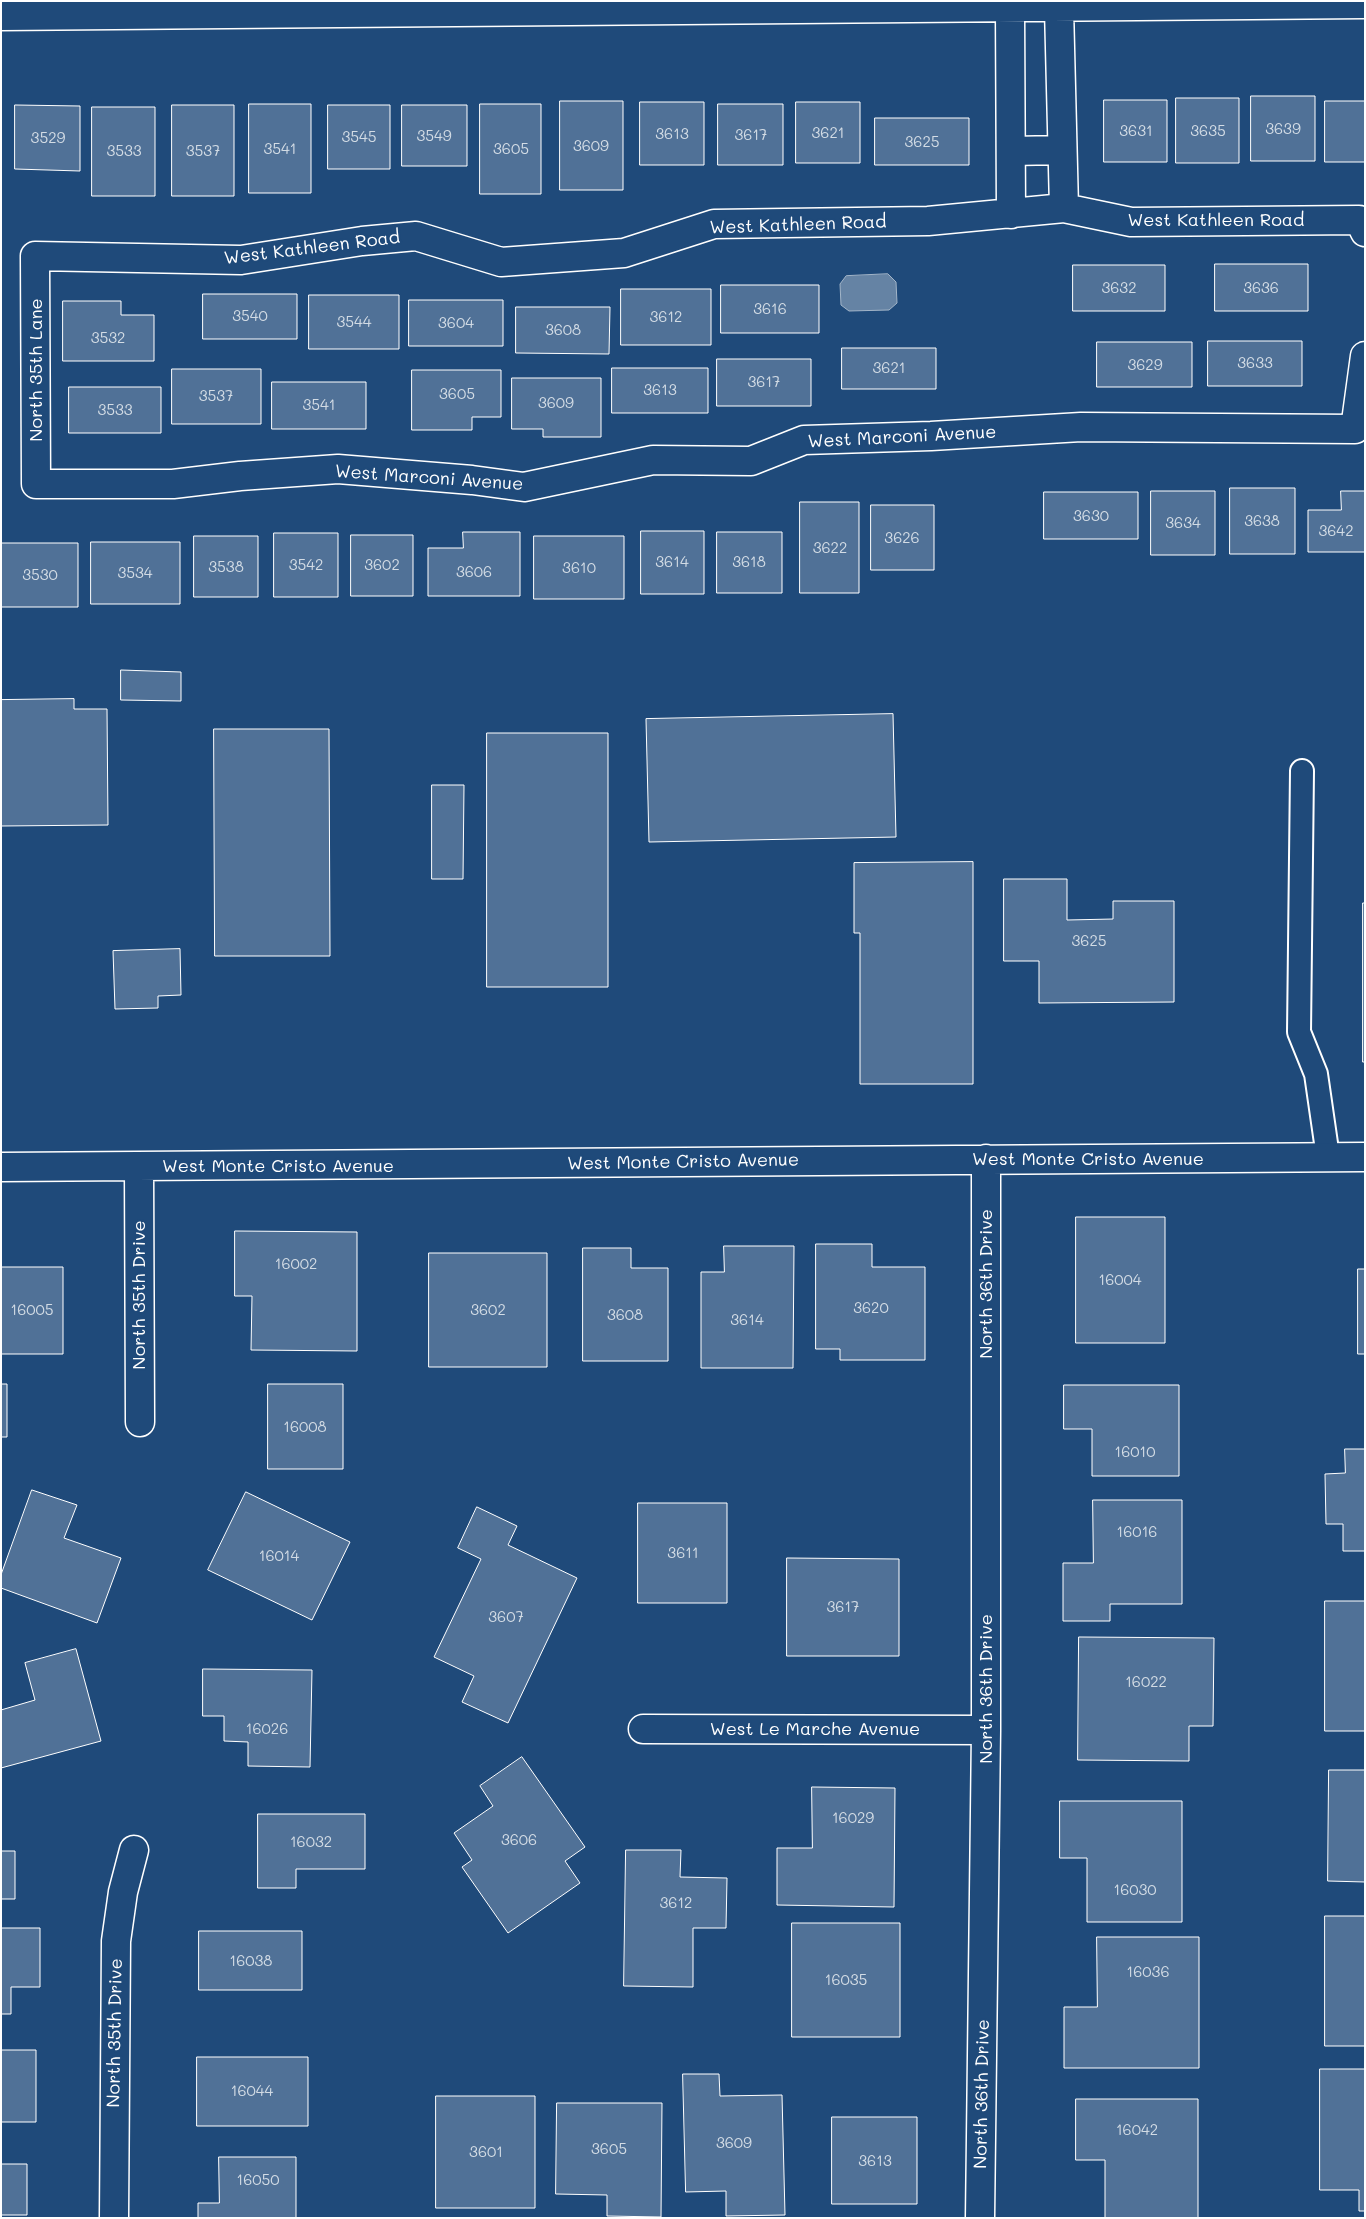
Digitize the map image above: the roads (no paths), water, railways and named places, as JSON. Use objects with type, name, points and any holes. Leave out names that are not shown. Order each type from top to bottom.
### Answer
[{"type":"street","points":[[1,16],[1365,4]]},
{"type":"street","points":[[1010,8],[1011,214]]},
{"type":"street","points":[[1059,8],[1064,208]]},
{"type":"street","points":[[1011,151],[1062,150]]},
{"type":"street","name":"West Kathleen Road","points":[[35,256],[241,260],[362,241],[416,236],[501,262],[624,253],[714,224],[928,221],[1064,208],[1131,222],[1362,226]]},
{"type":"street","name":"North 35th Lane","points":[[35,256],[36,484]]},
{"type":"street","name":"West Marconi Avenue","points":[[36,484],[173,484],[240,476],[338,469],[472,480],[524,487],[653,460],[751,461],[804,440],[931,436],[1081,427],[1356,429],[1365,356]]},
{"type":"street","name":"West Monte Cristo Avenue","points":[[1,1167],[1365,1156]]},
{"type":"street","name":"North 36th Drive","points":[[980,2218],[986,1730],[986,1159]]},
{"type":"street","name":"North 35th Drive","points":[[139,1167],[140,1422]]},
{"type":"street","name":"West Le Marche Avenue","points":[[643,1729],[986,1730]]},
{"type":"street","name":"North 35th Drive","points":[[114,2218],[116,1941],[123,1892],[134,1850]]},
{"type":"lane","points":[[1302,771],[1299,1032],[1316,1074],[1328,1157]]},
{"type":"water","points":[[888,274],[896,282],[897,303],[889,310],[849,311],[841,305],[840,284],[846,276]]}]
